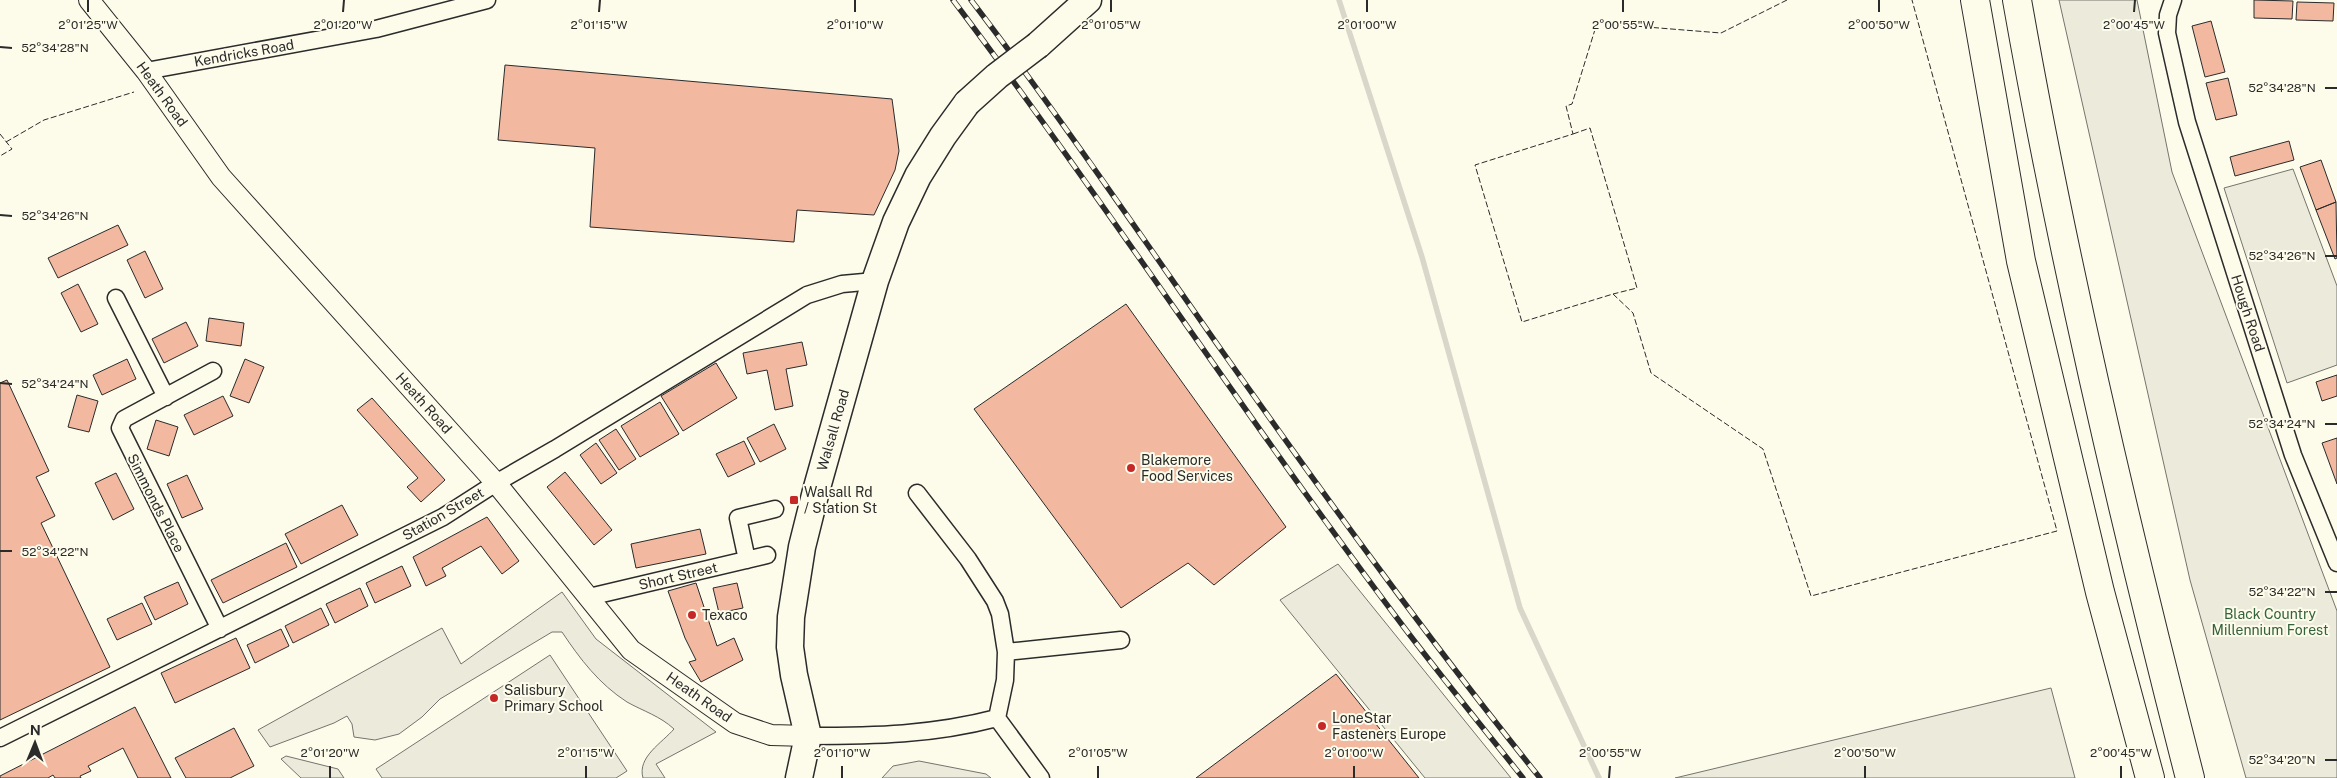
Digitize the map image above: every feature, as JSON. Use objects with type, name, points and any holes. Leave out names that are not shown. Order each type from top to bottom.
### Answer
[{"type":"highway","points":[[1975,0],[2020,261],[2100,592],[2150,778]]},
{"type":"highway","points":[[2017,0],[2078,304],[2143,595],[2190,778]]},
{"type":"main road","name":"Walsall Road","points":[[799,778],[808,736],[790,647],[795,584],[816,491],[875,281],[896,222],[918,176],[943,136],[967,103],[997,76],[1038,45],[1088,0]]},
{"type":"street","name":"Heath Road","points":[[89,0],[146,71],[221,177],[496,483],[631,650],[735,723],[771,735],[808,736]]},
{"type":"street","name":"Kendricks Road","points":[[146,71],[376,29],[487,0]]},
{"type":"street","name":"Hough Road","points":[[2173,0],[2168,15],[2167,33],[2187,122],[2294,455],[2337,563]]},
{"type":"street","name":"Station Street","points":[[0,738],[443,517],[785,306],[807,295],[842,284],[875,281]]},
{"type":"street","points":[[116,298],[166,397]]},
{"type":"street","name":"Simmonds Place","points":[[213,371],[124,419],[120,428],[220,629]]},
{"type":"street","points":[[917,493],[968,559],[995,601],[1000,614],[1006,652],[1005,680],[998,718],[1041,778]]},
{"type":"street","points":[[747,560],[738,518],[775,509]]},
{"type":"street","name":"Short Street","points":[[589,597],[767,555]]},
{"type":"street","points":[[1006,652],[1121,640]]},
{"type":"street","points":[[808,736],[916,734],[961,728],[998,718]]},
{"type":"green space","name":"Black Country Millennium Forest","points":[[2059,0],[2137,0],[2172,172],[2337,611],[2337,778],[2246,778],[2190,580]]},
{"type":"green space","points":[[2293,169],[2337,286],[2337,365],[2287,383],[2224,188]]},
{"type":"green space","points":[[1338,564],[1511,778],[1425,778],[1280,600]]},
{"type":"green space","points":[[562,592],[596,639],[716,732],[656,764],[665,778],[643,778],[642,770],[647,757],[674,729],[669,724],[617,695],[583,661],[562,632],[552,632],[440,699],[422,717],[399,734],[375,740],[354,737],[352,724],[347,716],[334,723],[270,747],[258,730],[442,628],[461,664]]},
{"type":"green space","points":[[550,655],[627,771],[616,778],[382,778],[376,769]]},
{"type":"green space","points":[[2051,688],[2075,778],[1675,778]]},
{"type":"green space","points":[[286,756],[338,769],[344,778],[301,778],[281,759]]},
{"type":"shaded area","points":[[919,761],[986,774],[991,778],[882,778],[893,766]]},
{"type":"building","points":[[2254,0],[2293,1],[2292,19],[2254,18]]},
{"type":"building","points":[[2297,2],[2334,3],[2333,21],[2296,20]]},
{"type":"building","points":[[2211,21],[2225,72],[2205,77],[2192,26]]},
{"type":"building","points":[[505,65],[892,99],[899,151],[895,170],[874,215],[797,210],[794,242],[590,227],[595,148],[498,140]]},
{"type":"building","points":[[2228,78],[2237,115],[2216,120],[2206,83]]},
{"type":"building","points":[[2289,141],[2294,160],[2235,176],[2230,157]]},
{"type":"building","points":[[2321,160],[2336,202],[2316,210],[2300,167]]},
{"type":"building","points":[[2336,202],[2337,258],[2335,259],[2316,210]]},
{"type":"building","points":[[118,225],[128,245],[58,278],[48,258]]},
{"type":"building","points":[[145,251],[163,289],[145,298],[127,260]]},
{"type":"building","points":[[78,284],[98,324],[81,332],[61,293]]},
{"type":"building","name":"Blakemore Food Services","points":[[1126,304],[1286,527],[1214,585],[1188,563],[1121,608],[974,409]]},
{"type":"building","points":[[209,318],[244,323],[241,346],[206,341]]},
{"type":"building","points":[[186,322],[198,346],[164,363],[152,339]]},
{"type":"building","points":[[802,342],[807,365],[786,369],[793,406],[775,410],[767,370],[747,374],[743,353]]},
{"type":"building","points":[[127,359],[136,379],[102,395],[93,375]]},
{"type":"building","points":[[245,359],[264,367],[249,403],[230,396]]},
{"type":"building","points":[[716,363],[737,398],[683,431],[661,396]]},
{"type":"building","points":[[2337,375],[2337,396],[2322,401],[2316,382]]},
{"type":"building","points":[[7,380],[49,471],[36,477],[55,516],[41,523],[110,667],[0,720],[0,383]]},
{"type":"building","points":[[77,395],[98,401],[89,432],[68,427]]},
{"type":"building","points":[[223,396],[233,416],[194,435],[184,415]]},
{"type":"building","points":[[372,398],[445,480],[421,502],[407,487],[418,478],[357,410]]},
{"type":"building","points":[[660,402],[679,434],[640,457],[621,426]]},
{"type":"building","points":[[156,420],[178,427],[169,456],[147,449]]},
{"type":"building","points":[[774,424],[786,449],[760,462],[747,438]]},
{"type":"building","points":[[616,429],[636,459],[619,470],[599,440]]},
{"type":"building","points":[[2337,438],[2337,484],[2322,443]]},
{"type":"building","points":[[744,441],[755,464],[728,477],[716,454]]},
{"type":"building","points":[[596,443],[617,473],[601,484],[580,455]]},
{"type":"building","points":[[565,472],[612,530],[594,545],[547,487]]},
{"type":"building","points":[[116,473],[134,509],[113,520],[95,483]]},
{"type":"building","points":[[187,475],[203,509],[182,518],[167,484]]},
{"type":"building","points":[[342,505],[358,535],[301,564],[285,534]]},
{"type":"building","points":[[487,517],[519,561],[502,574],[481,546],[442,568],[446,576],[426,586],[413,557]]},
{"type":"building","points":[[700,529],[706,554],[636,568],[631,544]]},
{"type":"building","points":[[286,543],[297,567],[223,603],[211,580]]},
{"type":"building","points":[[402,566],[411,586],[375,603],[366,583]]},
{"type":"building","points":[[178,582],[188,604],[155,620],[144,597]]},
{"type":"building","name":"Texaco","points":[[696,583],[717,646],[734,638],[743,660],[701,682],[689,662],[696,660],[685,638],[668,591]]},
{"type":"building","points":[[737,583],[743,608],[719,613],[713,588]]},
{"type":"building","points":[[360,588],[368,606],[335,623],[326,604]]},
{"type":"building","points":[[142,603],[152,624],[117,640],[107,619]]},
{"type":"building","points":[[321,608],[329,625],[293,643],[285,626]]},
{"type":"building","points":[[281,629],[289,646],[255,663],[247,645]]},
{"type":"building","points":[[236,638],[250,668],[175,703],[161,673]]},
{"type":"building","name":"LoneStar Fasteners Europe","points":[[1336,674],[1419,778],[1196,778]]},
{"type":"building","points":[[135,707],[171,778],[138,778],[123,748],[88,766],[91,771],[80,776],[81,778],[55,778],[53,775],[48,778],[0,778],[0,776]]},
{"type":"building","points":[[234,728],[254,766],[230,778],[186,778],[175,758]]},
{"type":"waterway","points":[[1339,0],[1422,257],[1520,608],[1599,778]]},
{"type":"railway","points":[[953,0],[1068,157],[1348,552],[1420,649],[1523,778]]},
{"type":"railway","points":[[971,0],[1067,130],[1338,513],[1417,620],[1540,778]]},
{"type":"fence","points":[[1787,0],[1721,33],[1597,23],[1572,104],[1566,106],[1573,134],[1475,165],[1522,322],[1613,294],[1633,313],[1651,373],[1763,449],[1811,596],[2057,531],[1912,0]]},
{"type":"fence","points":[[6,142],[44,120],[134,92]]},
{"type":"fence","points":[[1573,134],[1590,128],[1637,288],[1613,294]]},
{"type":"fence","points":[[0,134],[12,149],[0,156]]},
{"type":"place","name":"Blakemore Food Services","points":[[1131,468]]},
{"type":"place","name":"Walsall Rd / Station St","points":[[794,500]]},
{"type":"place","name":"Texaco","points":[[692,615]]},
{"type":"place","name":"Salisbury Primary School","points":[[494,698]]},
{"type":"place","name":"LoneStar Fasteners Europe","points":[[1322,726]]}]
